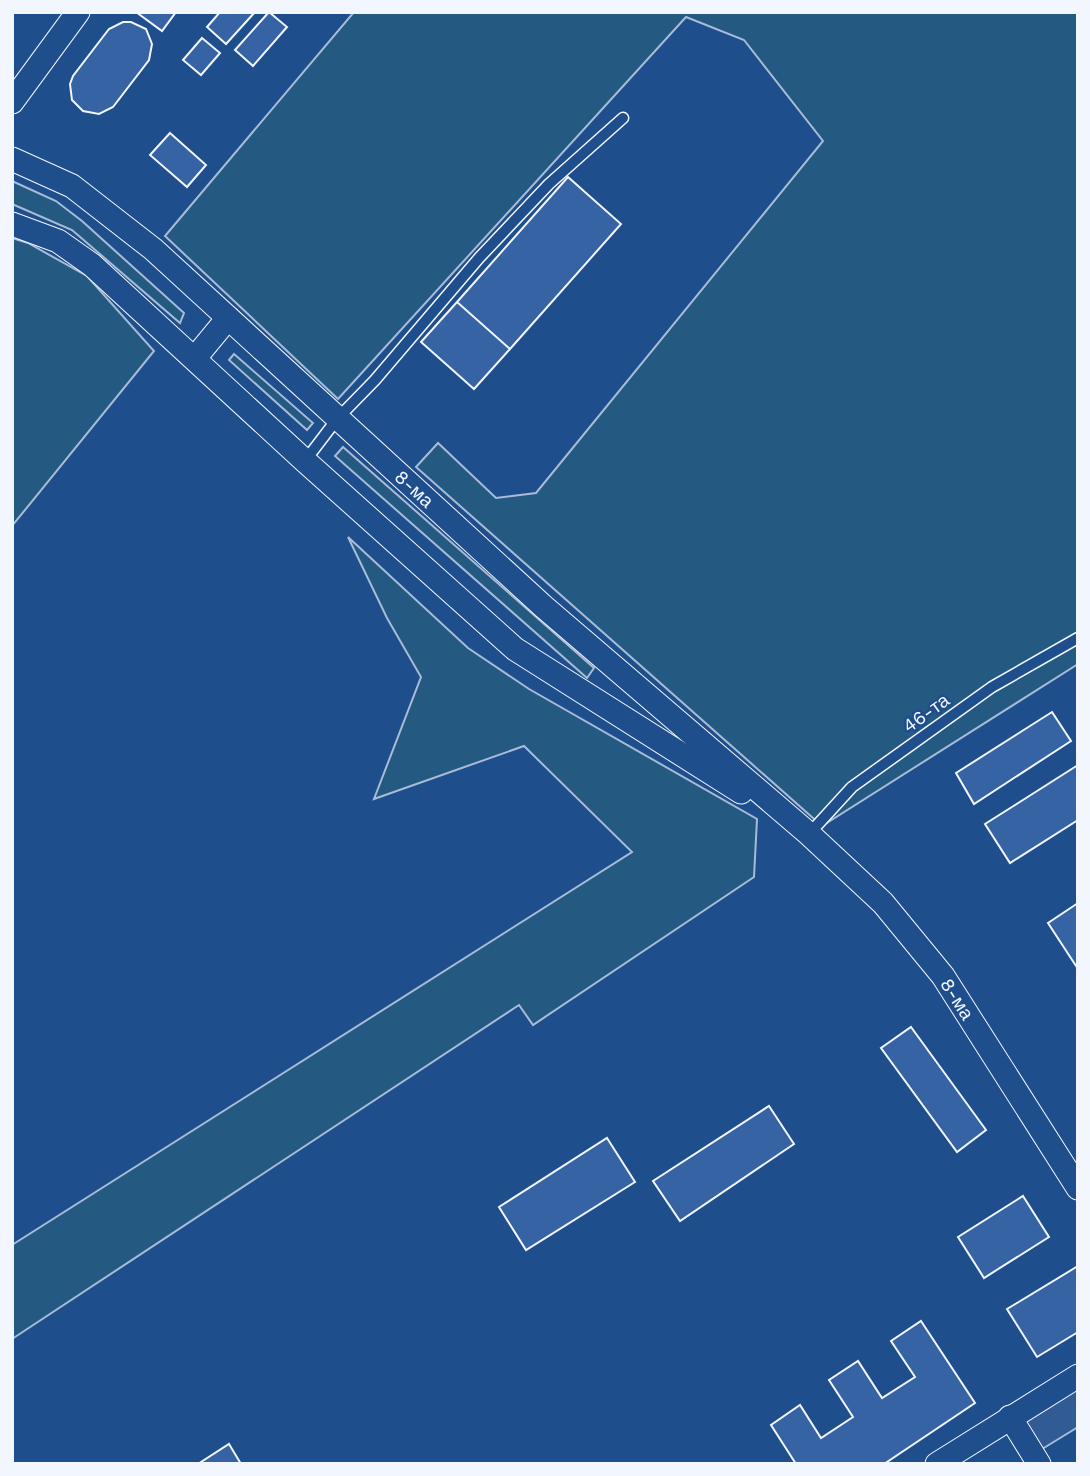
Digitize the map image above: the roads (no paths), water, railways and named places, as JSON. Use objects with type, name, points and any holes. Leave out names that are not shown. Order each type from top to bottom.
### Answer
[{"type":"street","points":[[12,102],[78,12]]},
{"type":"street","name":"8-ма","points":[[12,159],[72,186],[153,250],[544,607],[809,834],[883,903],[943,975],[1078,1188]]},
{"type":"street","name":"8-ма","points":[[12,224],[58,241],[92,265],[515,649],[809,834]]},
{"type":"street","points":[[195,358],[228,318]]},
{"type":"street","points":[[937,1464],[1078,1376]]},
{"type":"street","points":[[1010,1417],[1039,1464]]},
{"type":"lane","points":[[305,461],[337,419],[375,380],[479,258],[548,184],[623,118]]},
{"type":"lane","name":"46-та","points":[[809,834],[852,788],[992,687],[1078,638]]}]
